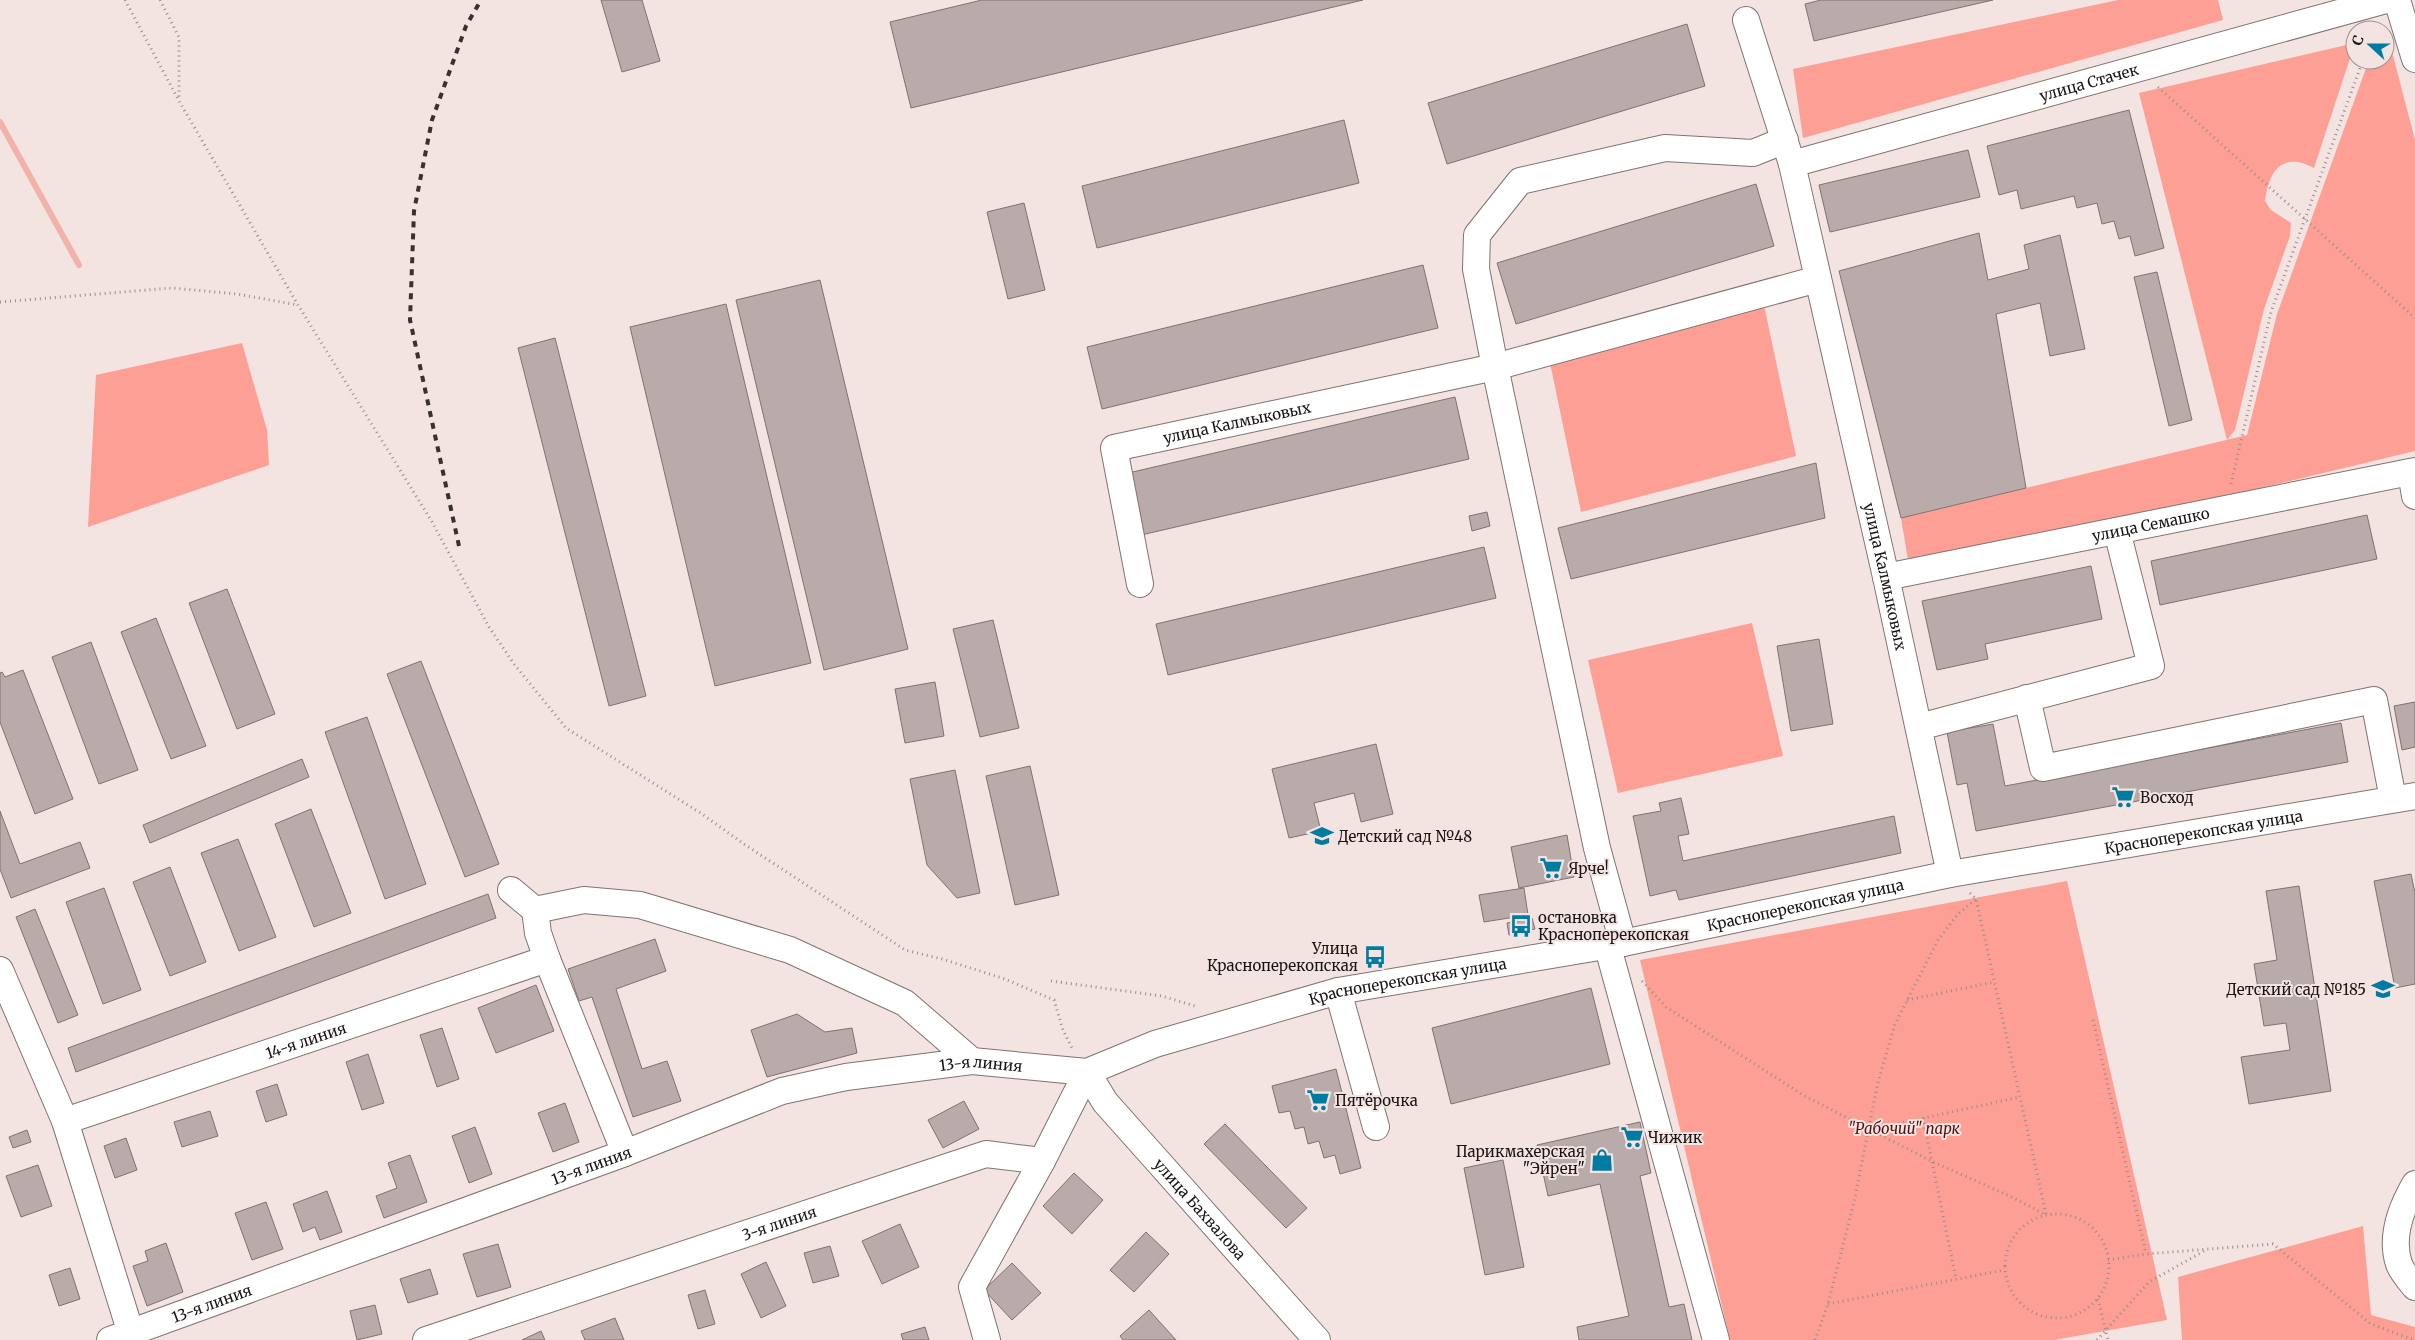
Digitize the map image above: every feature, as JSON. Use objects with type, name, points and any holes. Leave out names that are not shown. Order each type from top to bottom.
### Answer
[{"type":"street","name":"улица Стачек","points":[[1495,367],[1476,269],[1477,234],[1520,181],[1665,148],[1753,153],[1788,152],[2137,69],[2386,0]]},
{"type":"street","points":[[2397,0],[2415,58]]},
{"type":"street","name":"улица Калмыковых","points":[[1746,20],[1788,152],[1886,577],[1950,874]]},
{"type":"street","name":"улица Калмыковых","points":[[1140,584],[1114,448],[1495,367],[1818,279]]},
{"type":"street","points":[[1495,367],[1597,848],[1615,943],[1716,1340]]},
{"type":"street","name":"улица Семашко","points":[[1886,577],[2226,509],[2414,479]]},
{"type":"street","points":[[1918,727],[2151,666],[2117,531]]},
{"type":"street","points":[[2028,698],[2043,768],[2374,700],[2404,798]]},
{"type":"street","name":"Красноперекопская улица","points":[[1087,1072],[1155,1044],[1338,991],[1615,943],[1950,874],[2404,798]]},
{"type":"street","points":[[511,890],[535,910],[538,932],[546,958],[625,1153]]},
{"type":"street","points":[[535,910],[584,900],[640,905],[790,950],[904,1003],[972,1061]]},
{"type":"street","name":"14-я линия","points":[[65,1121],[546,958]]},
{"type":"street","points":[[0,970],[65,1121],[125,1337]]},
{"type":"street","points":[[1338,991],[1376,1127]]},
{"type":"street","name":"13-я линия","points":[[125,1337],[625,1153],[782,1090],[846,1077],[972,1061],[1087,1072]]},
{"type":"street","points":[[987,1340],[972,1287],[1042,1161],[1087,1072]]},
{"type":"street","name":"улица Бахвалова","points":[[1087,1072],[1105,1102],[1317,1340]]},
{"type":"street","name":"3-я линия","points":[[426,1340],[986,1154],[1042,1161]]},
{"type":"street","points":[[2415,1184],[2401,1210],[2396,1236],[2400,1265],[2415,1287]]},
{"type":"path","points":[[125,0],[179,101],[298,305],[431,520],[489,627],[514,664],[566,728],[702,814],[744,844],[905,950],[942,959],[1005,979],[1054,1000],[1062,1030],[1087,1072]]},
{"type":"path","points":[[160,0],[179,37],[179,101]]},
{"type":"path","points":[[2137,69],[2306,218],[2415,318]]},
{"type":"path","points":[[2226,509],[2240,436],[2271,312],[2359,70]]},
{"type":"path","points":[[0,302],[172,288],[237,294],[298,305]]},
{"type":"path","points":[[1950,874],[1976,899],[2046,1215]]},
{"type":"path","points":[[1815,1340],[1828,1304],[1854,1202],[1878,1082],[1895,1024],[1938,940],[1958,914],[1976,899]]},
{"type":"path","points":[[1640,978],[1666,1007],[1803,1095],[1933,1162],[2014,1198],[2046,1215]]},
{"type":"path","points":[[1051,980],[1162,996],[1199,1008]]},
{"type":"path","points":[[1907,1000],[1994,982]]},
{"type":"path","points":[[2093,1020],[2146,1254]]},
{"type":"path","points":[[1869,1130],[2020,1097]]},
{"type":"path","points":[[1924,1118],[1956,1279]]},
{"type":"path","points":[[2063,1214],[2080,1219],[2094,1230],[2104,1244],[2108,1260],[2107,1281],[2098,1299],[2084,1311],[2068,1318],[2041,1316],[2033,1313],[2018,1302],[2008,1287],[2004,1270],[2006,1255],[2011,1241],[2020,1229],[2032,1220],[2046,1215],[2063,1214]]},
{"type":"path","points":[[2108,1260],[2146,1254],[2272,1244],[2371,1324],[2414,1340]]},
{"type":"path","points":[[2097,1340],[2149,1282],[2206,1250]]},
{"type":"path","points":[[1828,1304],[2004,1270]]},
{"type":"path","points":[[2098,1299],[2108,1340]]},
{"type":"green space","points":[[2118,0],[2218,0],[2223,20],[1803,138],[1793,69]]},
{"type":"green space","points":[[2345,45],[2346,70],[2314,168],[2303,163],[2285,163],[2274,173],[2267,190],[2265,201],[2271,210],[2291,223],[2290,236],[2264,309],[2235,430],[2227,440],[2139,93]]},
{"type":"green space","points":[[2395,63],[2415,140],[2415,451],[1910,572],[1901,518],[2247,435],[2277,314],[2365,70],[2395,70]]},
{"type":"green space","points":[[1764,305],[1796,456],[1581,512],[1549,358]]},
{"type":"green space","points":[[242,343],[267,430],[269,465],[88,527],[96,375]]},
{"type":"green space","points":[[1752,623],[1783,756],[1618,793],[1588,660]]},
{"type":"green space","name":"\"Рабочий\" парк","points":[[2067,881],[2167,1320],[2054,1340],[1730,1340],[1640,960]]},
{"type":"green space","points":[[2363,1226],[2371,1315],[2415,1327],[2415,1340],[2182,1340],[2178,1277]]},
{"type":"building","points":[[601,0],[642,0],[660,61],[622,72]]},
{"type":"building","points":[[982,0],[1363,0],[911,108],[890,22]]},
{"type":"building","points":[[1821,0],[1993,0],[1814,41],[1805,4]]},
{"type":"building","points":[[1687,24],[1705,86],[1447,164],[1428,103]]},
{"type":"building","points":[[2129,110],[2164,248],[2135,256],[2130,236],[2119,239],[2114,221],[2102,224],[2097,203],[2077,208],[2074,196],[2021,209],[2017,190],[1999,195],[1987,146]]},
{"type":"building","points":[[1344,120],[1359,183],[1097,248],[1082,186]]},
{"type":"building","points":[[1968,150],[1980,197],[1830,232],[1819,185]]},
{"type":"building","points":[[1756,184],[1774,246],[1516,324],[1497,263]]},
{"type":"building","points":[[1024,203],[1045,290],[1008,299],[987,212]]},
{"type":"building","points":[[1979,233],[1988,280],[2029,269],[2024,245],[2060,235],[2085,349],[2050,356],[2040,303],[1996,314],[2026,488],[1901,518],[1839,271]]},
{"type":"building","points":[[1423,265],[1438,328],[1102,409],[1087,347]]},
{"type":"building","points":[[2157,272],[2192,420],[2169,426],[2134,277]]},
{"type":"building","points":[[820,280],[908,649],[824,670],[736,300]]},
{"type":"building","points":[[726,304],[811,663],[715,686],[630,327]]},
{"type":"building","points":[[555,338],[646,696],[609,706],[518,348]]},
{"type":"building","points":[[1455,397],[1469,459],[1137,536],[1124,474]]},
{"type":"building","points":[[1816,463],[1825,518],[1571,579],[1558,528]]},
{"type":"building","points":[[1487,512],[1490,526],[1472,531],[1469,516]]},
{"type":"building","points":[[2367,515],[2377,559],[2160,605],[2151,561]]},
{"type":"building","points":[[1484,547],[1496,598],[1168,675],[1156,624]]},
{"type":"building","points":[[2091,566],[2102,619],[1985,644],[1988,659],[1937,670],[1922,601]]},
{"type":"building","points":[[227,589],[275,714],[237,729],[189,603]]},
{"type":"building","points":[[156,618],[206,746],[171,759],[121,632]]},
{"type":"building","points":[[993,620],[1019,728],[980,737],[953,629]]},
{"type":"building","points":[[1819,639],[1833,724],[1791,731],[1777,646]]},
{"type":"building","points":[[91,642],[138,770],[99,784],[52,657]]},
{"type":"building","points":[[421,661],[499,864],[465,877],[387,674]]},
{"type":"building","points":[[23,670],[73,799],[35,814],[0,722],[0,673],[2,672],[5,677]]},
{"type":"building","points":[[935,682],[944,736],[905,743],[895,689]]},
{"type":"building","points":[[2415,702],[2415,747],[2402,750],[2394,706]]},
{"type":"building","points":[[367,717],[426,884],[385,899],[325,732]]},
{"type":"building","points":[[2341,723],[2348,762],[1976,831],[1967,783],[1957,785],[1947,732],[1993,724],[2005,786]]},
{"type":"building","points":[[1376,744],[1393,814],[1361,822],[1354,793],[1314,803],[1321,831],[1289,838],[1272,769]]},
{"type":"building","points":[[302,759],[309,777],[150,843],[143,825]]},
{"type":"building","points":[[1030,766],[1059,895],[1015,905],[986,776]]},
{"type":"building","points":[[955,770],[980,893],[957,898],[927,865],[910,779]]},
{"type":"building","points":[[1681,798],[1689,834],[1678,836],[1683,861],[1894,816],[1901,853],[1679,900],[1676,890],[1650,896],[1633,816],[1661,811],[1659,803]]},
{"type":"building","points":[[311,809],[351,913],[314,927],[275,824]]},
{"type":"building","points":[[0,811],[20,864],[80,842],[90,868],[11,898],[0,869]]},
{"type":"building","points":[[1567,835],[1574,877],[1519,888],[1511,847]]},
{"type":"building","points":[[238,839],[276,937],[239,951],[201,853]]},
{"type":"building","points":[[170,867],[206,962],[170,976],[133,882]]},
{"type":"building","points":[[2411,874],[2415,893],[2415,984],[2395,988],[2374,881]]},
{"type":"building","points":[[2299,886],[2331,1091],[2249,1104],[2241,1057],[2290,1050],[2286,1023],[2264,1026],[2254,964],[2277,960],[2266,891]]},
{"type":"building","points":[[104,888],[141,990],[103,1004],[66,902]]},
{"type":"building","points":[[1524,888],[1528,915],[1484,922],[1479,895]]},
{"type":"building","points":[[488,894],[496,918],[76,1072],[68,1048]]},
{"type":"building","points":[[35,909],[78,1015],[58,1023],[16,917]]},
{"type":"building","name":"остановка Красноперекопская","points":[[1532,918],[1535,929],[1509,935],[1507,923]]},
{"type":"building","points":[[655,939],[666,971],[616,989],[642,1069],[667,1061],[681,1101],[633,1117],[592,997],[579,1001],[568,969]]},
{"type":"building","points":[[536,985],[554,1031],[496,1053],[478,1008]]},
{"type":"building","points":[[1591,988],[1610,1064],[1451,1104],[1432,1028]]},
{"type":"building","points":[[797,1014],[825,1032],[852,1028],[857,1053],[767,1077],[751,1030]]},
{"type":"building","points":[[442,1028],[459,1079],[437,1087],[420,1035]]},
{"type":"building","points":[[368,1054],[384,1103],[362,1110],[346,1062]]},
{"type":"building","points":[[1336,1069],[1361,1168],[1340,1174],[1335,1155],[1324,1158],[1319,1141],[1308,1144],[1304,1127],[1295,1129],[1290,1111],[1279,1113],[1272,1086]]},
{"type":"building","points":[[277,1084],[287,1115],[266,1122],[256,1091]]},
{"type":"building","points":[[964,1101],[979,1129],[943,1148],[928,1120]]},
{"type":"building","points":[[565,1103],[579,1142],[553,1152],[538,1113]]},
{"type":"building","points":[[210,1111],[218,1136],[182,1147],[174,1122]]},
{"type":"building","points":[[1640,1122],[1651,1173],[1640,1176],[1669,1307],[1684,1304],[1692,1340],[1579,1340],[1577,1327],[1629,1316],[1600,1184],[1548,1196],[1537,1145]]},
{"type":"building","points":[[1225,1124],[1307,1208],[1286,1228],[1204,1144]]},
{"type":"building","points":[[475,1127],[492,1174],[469,1183],[452,1136]]},
{"type":"building","points":[[27,1130],[31,1142],[13,1148],[9,1137]]},
{"type":"building","points":[[126,1138],[137,1170],[115,1178],[104,1146]]},
{"type":"building","points":[[410,1155],[427,1202],[384,1218],[376,1196],[397,1188],[388,1163]]},
{"type":"building","points":[[1503,1160],[1524,1267],[1485,1275],[1464,1168]]},
{"type":"building","points":[[38,1165],[52,1206],[21,1217],[6,1176]]},
{"type":"building","points":[[1074,1173],[1103,1200],[1072,1234],[1043,1206]]},
{"type":"building","points":[[327,1191],[342,1232],[320,1240],[315,1227],[303,1232],[293,1204]]},
{"type":"building","points":[[266,1202],[283,1249],[252,1260],[235,1213]]},
{"type":"building","points":[[900,1224],[919,1267],[882,1284],[862,1241]]},
{"type":"building","points":[[1146,1232],[1169,1254],[1134,1292],[1110,1270]]},
{"type":"building","points":[[166,1243],[183,1292],[147,1306],[133,1266],[148,1261],[145,1251]]},
{"type":"building","points":[[498,1244],[511,1287],[477,1297],[463,1254]]},
{"type":"building","points":[[830,1246],[839,1276],[813,1283],[804,1253]]},
{"type":"building","points":[[766,1262],[786,1306],[761,1318],[741,1274]]},
{"type":"building","points":[[1012,1263],[1041,1293],[1012,1320],[984,1290]]},
{"type":"building","points":[[70,1268],[80,1299],[59,1306],[49,1275]]},
{"type":"building","points":[[430,1269],[438,1294],[408,1303],[400,1279]]},
{"type":"building","points":[[705,1290],[715,1324],[698,1329],[688,1295]]},
{"type":"building","points":[[375,1305],[382,1334],[357,1340],[350,1311]]},
{"type":"building","points":[[1149,1310],[1176,1340],[1123,1340],[1120,1336]]},
{"type":"building","points":[[615,1318],[624,1340],[585,1340],[581,1331]]},
{"type":"building","points":[[925,1327],[929,1340],[903,1340],[901,1334]]},
{"type":"building","points":[[541,1331],[545,1340],[522,1340]]},
{"type":"waterway","points":[[0,122],[79,265]]},
{"type":"railway","points":[[459,546],[410,320],[414,211],[432,120],[466,26],[481,0]]},
{"type":"place","name":"Восход","points":[[2123,797]]},
{"type":"place","name":"Детский сад №48","points":[[1322,836]]},
{"type":"place","name":"Ярче!","points":[[1551,868]]},
{"type":"place","name":"остановка Красноперекопская","points":[[1521,926]]},
{"type":"place","name":"Улица Красноперекопская","points":[[1375,957]]},
{"type":"place","name":"Детский сад №185","points":[[2383,989]]},
{"type":"place","name":"Пятёрочка","points":[[1318,1100]]},
{"type":"place","name":"Чижик","points":[[1632,1137]]},
{"type":"place","name":"Парикмахерская \"Эйрен\"","points":[[1602,1160]]}]
